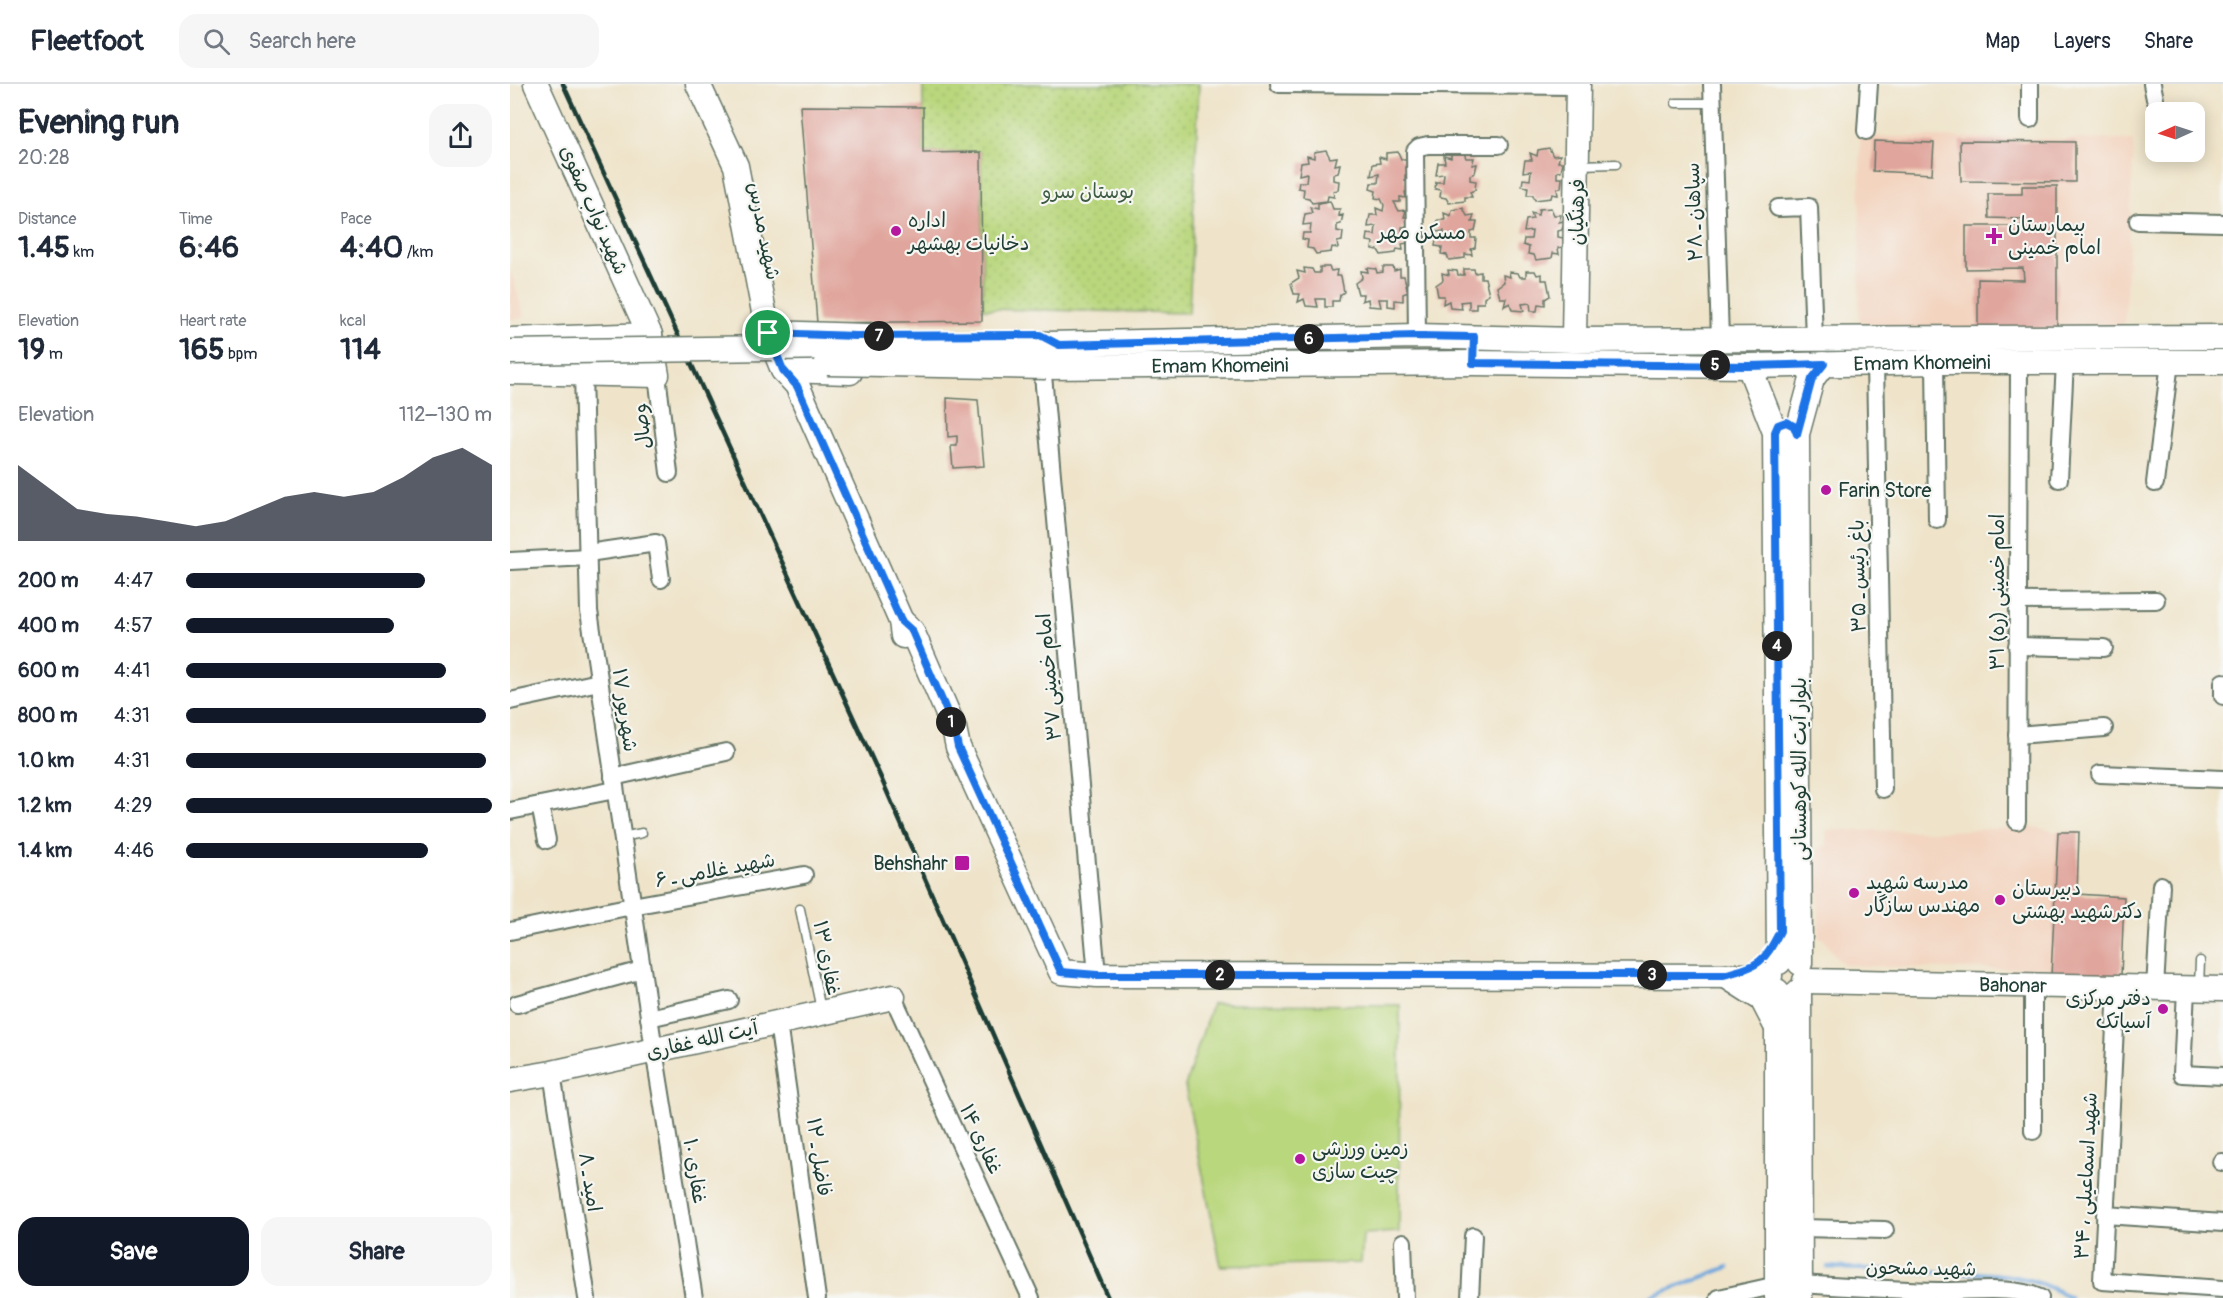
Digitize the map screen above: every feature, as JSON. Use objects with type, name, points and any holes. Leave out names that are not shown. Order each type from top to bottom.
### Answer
[{"type":"main road","name":"شهید نواب صفوی","points":[[536,84],[650,336],[657,375]]},
{"type":"main road","name":"شهید مدرس","points":[[698,84],[736,166],[776,333],[901,621],[903,638],[944,734],[958,747],[1061,972],[1097,975]]},
{"type":"main road","name":"شهید مدرس","points":[[712,84],[750,160],[776,333]]},
{"type":"main road","name":"فرهنگیان","points":[[1574,340],[1578,85]]},
{"type":"main road","points":[[776,333],[1040,335],[1052,360]]},
{"type":"main road","points":[[846,372],[847,335]]},
{"type":"main road","points":[[510,340],[650,336]]},
{"type":"main road","name":"Emam Khomeini","points":[[1052,360],[1417,336],[1574,340],[2223,337]]},
{"type":"main road","points":[[1473,363],[1474,337]]},
{"type":"main road","points":[[545,338],[545,373]]},
{"type":"main road","points":[[510,352],[1052,360]]},
{"type":"main road","points":[[510,363],[1052,360]]},
{"type":"main road","points":[[793,375],[846,372],[969,377],[1052,360]]},
{"type":"main road","name":"Emam Khomeini","points":[[1052,360],[1749,366],[1935,362],[2223,362]]},
{"type":"main road","name":"بلوار آیت الله کوهستانی","points":[[1788,977],[1780,931],[1786,433],[1812,379],[1824,364]]},
{"type":"main road","name":"بلوار آیت الله کوهستانی","points":[[1749,366],[1786,433],[1789,1291]]},
{"type":"main road","points":[[510,372],[657,375]]},
{"type":"main road","points":[[1097,975],[1724,975],[1752,968],[1760,963],[1768,954],[1780,931]]},
{"type":"main road","points":[[1724,975],[1762,999],[1788,1027],[1802,1016],[1810,1002],[1822,990],[1838,982]]},
{"type":"main road","name":"Bahonar","points":[[1724,975],[1788,977],[1838,982],[2223,989]]},
{"type":"main road","name":"آیت الله غفاری","points":[[510,1080],[552,1073],[893,997]]},
{"type":"main road","name":"بلوار آیت الله کوهستانی","points":[[1788,1027],[1801,1228],[1789,1291]]},
{"type":"street","points":[[1279,84],[1578,85]]},
{"type":"street","name":"سپاهان ـ ۲۸","points":[[1712,84],[1720,339]]},
{"type":"street","points":[[1866,131],[1869,84]]},
{"type":"street","points":[[2030,84],[2030,119]]},
{"type":"street","points":[[1417,336],[1415,151],[1419,147],[1428,145],[1499,144]]},
{"type":"street","points":[[1778,208],[1809,207],[1814,338]]},
{"type":"street","points":[[2138,221],[2223,223]]},
{"type":"street","name":"امام خمینی ۳۷","points":[[1052,360],[1097,975]]},
{"type":"street","points":[[1935,362],[1937,520]]},
{"type":"street","name":"امام خمینی (ره) ۳۱","points":[[2017,821],[2019,362]]},
{"type":"street","points":[[2059,478],[2065,362]]},
{"type":"street","points":[[2155,483],[2170,362]]},
{"type":"street","name":"باغ رئیس ـ ۳۵","points":[[1875,363],[1882,789]]},
{"type":"street","name":"۱۷ شهریور","points":[[583,374],[589,611],[654,1050]]},
{"type":"street","name":"وصال","points":[[657,375],[669,473]]},
{"type":"street","points":[[510,561],[588,555],[656,543],[661,579]]},
{"type":"street","points":[[2018,601],[2156,600]]},
{"type":"street","points":[[2017,646],[2104,648]]},
{"type":"street","points":[[510,701],[599,682]]},
{"type":"street","points":[[2223,682],[2223,696]]},
{"type":"street","points":[[2017,735],[2104,728]]},
{"type":"street","points":[[510,811],[540,805],[726,752]]},
{"type":"street","points":[[2100,774],[2223,779]]},
{"type":"street","points":[[540,805],[547,840]]},
{"type":"street","name":"شهید غلامی ـ ۶","points":[[510,931],[804,875]]},
{"type":"street","points":[[2155,988],[2160,885]]},
{"type":"street","points":[[517,1004],[642,970]]},
{"type":"street","points":[[2033,986],[2033,1131]]},
{"type":"street","name":"شهید اسماعیلی ، ۳۴","points":[[2117,988],[2102,1281],[2223,1289]]},
{"type":"street","points":[[2192,989],[2182,1074],[2223,1076]]},
{"type":"street","name":"غفاری ۱۴","points":[[893,997],[1031,1298]]},
{"type":"street","points":[[649,1018],[729,1000]]},
{"type":"street","name":"فاضل ـ ۱۲","points":[[778,1023],[817,1298]]},
{"type":"street","name":"غفاری ۱۰","points":[[654,1050],[694,1298]]},
{"type":"street","name":"امید ـ ۸","points":[[552,1073],[587,1298]]},
{"type":"street","points":[[2105,1215],[2223,1223]]},
{"type":"street","points":[[1801,1228],[1885,1230]]},
{"type":"street","points":[[1470,1298],[1473,1236]]},
{"type":"street","points":[[1403,1242],[1405,1298]]},
{"type":"street","name":"شهید مشحون","points":[[1719,1298],[1789,1291],[1902,1294],[1998,1290],[2036,1297]]},
{"type":"lane","points":[[1676,103],[1711,103]]},
{"type":"lane","points":[[1578,165],[1616,164]]},
{"type":"lane","points":[[622,837],[642,833]]},
{"type":"lane","name":"غفاری ۱۳","points":[[800,909],[821,1013]]},
{"type":"lane","points":[[2192,989],[2200,961]]},
{"type":"shaded area","name":"بیمارستان امام خمینی","points":[[1860,136],[2134,140],[2124,331],[1859,333]]},
{"type":"shaded area","points":[[510,270],[525,318],[510,319]]},
{"type":"shaded area","points":[[2034,827],[2058,832],[2051,968],[1947,969],[1846,965],[1838,959],[1823,938],[1819,938],[1818,848],[1827,846],[1826,830],[1945,831]]},
{"type":"green space","name":"بوستان سرو","points":[[923,84],[1199,84],[1189,313],[983,309],[981,152],[923,153]]},
{"type":"green space","name":"زمین ورزشی چیت سازی","points":[[1212,1004],[1400,1005],[1399,1232],[1363,1234],[1361,1263],[1221,1266],[1185,1086]]},
{"type":"building","name":"اداره دخانیات بهشهر","points":[[800,106],[923,107],[923,153],[981,152],[982,321],[817,323]]},
{"type":"building","points":[[1874,141],[1934,143],[1932,174],[1873,171]]},
{"type":"building","points":[[1960,141],[2075,142],[2075,182],[1961,181]]},
{"type":"building","points":[[1549,148],[1553,156],[1560,155],[1558,162],[1563,162],[1561,171],[1557,172],[1557,178],[1562,178],[1561,188],[1557,189],[1558,195],[1552,194],[1551,198],[1535,200],[1533,195],[1527,195],[1528,187],[1522,186],[1523,179],[1530,180],[1531,171],[1523,172],[1525,160],[1532,160],[1530,153],[1537,156],[1538,150]]},
{"type":"building","points":[[1326,150],[1330,158],[1337,157],[1335,165],[1340,164],[1338,173],[1333,174],[1333,180],[1339,181],[1338,190],[1333,191],[1334,197],[1328,196],[1327,201],[1312,203],[1309,198],[1303,197],[1304,189],[1298,188],[1299,182],[1306,182],[1307,173],[1299,175],[1301,163],[1308,162],[1307,156],[1314,158],[1314,152]]},
{"type":"building","points":[[1463,151],[1466,158],[1474,158],[1472,165],[1477,164],[1475,173],[1470,175],[1470,180],[1476,181],[1475,190],[1470,192],[1472,197],[1465,197],[1465,201],[1449,203],[1446,198],[1440,197],[1441,190],[1435,189],[1436,182],[1443,182],[1444,174],[1436,175],[1438,163],[1445,163],[1444,156],[1451,158],[1451,153]]},
{"type":"building","points":[[1398,152],[1401,159],[1409,159],[1407,166],[1412,165],[1409,174],[1405,175],[1405,181],[1411,182],[1410,191],[1405,192],[1406,198],[1400,197],[1400,202],[1394,202],[1399,211],[1406,210],[1404,217],[1409,217],[1407,226],[1402,227],[1402,233],[1408,233],[1407,243],[1402,244],[1403,250],[1397,249],[1396,253],[1381,255],[1378,250],[1372,249],[1373,242],[1367,241],[1368,234],[1375,235],[1376,226],[1368,227],[1370,215],[1377,215],[1376,208],[1383,211],[1384,205],[1381,199],[1375,198],[1376,191],[1370,189],[1371,183],[1378,183],[1379,174],[1371,176],[1373,164],[1380,163],[1379,157],[1386,159],[1386,153]]},
{"type":"building","points":[[2022,186],[2057,186],[2057,328],[1978,330],[1978,279],[2024,280],[2023,268],[1966,269],[1966,226],[2022,226],[2022,219],[1989,218],[1988,194],[2022,194]]},
{"type":"building","points":[[1330,201],[1333,209],[1340,209],[1339,216],[1343,215],[1341,224],[1337,225],[1337,231],[1343,232],[1342,241],[1337,242],[1338,248],[1332,247],[1331,252],[1316,254],[1313,249],[1307,248],[1308,240],[1302,239],[1303,233],[1310,233],[1311,224],[1303,225],[1305,214],[1312,213],[1310,207],[1318,209],[1318,203]]},
{"type":"building","points":[[1463,208],[1467,216],[1474,215],[1472,222],[1477,222],[1475,231],[1471,232],[1471,238],[1476,238],[1475,248],[1471,249],[1472,255],[1465,254],[1465,258],[1449,260],[1447,255],[1441,254],[1442,247],[1435,246],[1436,239],[1444,240],[1444,231],[1436,232],[1438,220],[1445,220],[1444,213],[1451,216],[1452,210]]},
{"type":"building","points":[[1551,208],[1554,215],[1561,215],[1559,222],[1564,221],[1562,230],[1558,231],[1558,237],[1563,238],[1563,247],[1558,248],[1559,254],[1553,253],[1552,258],[1536,260],[1534,255],[1528,254],[1529,247],[1523,245],[1524,239],[1531,239],[1532,231],[1524,232],[1526,220],[1533,219],[1531,213],[1538,215],[1539,209]]},
{"type":"building","points":[[1320,267],[1329,267],[1331,271],[1337,270],[1336,276],[1341,276],[1344,292],[1340,295],[1339,301],[1332,301],[1332,307],[1325,307],[1325,299],[1316,299],[1318,307],[1306,306],[1304,299],[1298,302],[1300,294],[1294,294],[1291,283],[1299,278],[1297,271],[1305,273],[1304,268],[1320,273]]},
{"type":"building","points":[[1383,267],[1393,267],[1394,271],[1400,269],[1400,276],[1404,276],[1408,292],[1403,294],[1403,301],[1395,300],[1395,307],[1388,306],[1388,299],[1379,299],[1381,307],[1369,306],[1368,299],[1362,301],[1363,294],[1358,294],[1355,283],[1362,278],[1361,271],[1368,272],[1367,268],[1376,269],[1377,273],[1383,272]]},
{"type":"building","points":[[1464,269],[1474,269],[1475,273],[1481,272],[1481,278],[1485,278],[1489,294],[1484,297],[1484,303],[1476,303],[1476,309],[1469,309],[1469,301],[1460,302],[1462,309],[1450,308],[1449,301],[1443,304],[1444,296],[1438,296],[1436,285],[1443,280],[1442,273],[1449,275],[1448,270],[1464,275]]},
{"type":"building","points":[[1526,271],[1535,271],[1537,275],[1542,274],[1542,280],[1547,280],[1550,296],[1545,299],[1545,305],[1538,304],[1537,311],[1531,311],[1530,303],[1522,304],[1524,311],[1512,310],[1510,303],[1504,306],[1506,298],[1500,298],[1497,287],[1504,282],[1503,275],[1510,277],[1509,272],[1526,277]]},
{"type":"building","points":[[947,398],[978,400],[984,466],[953,468],[951,446],[957,446],[957,436],[948,437]]},
{"type":"building","points":[[2058,832],[2079,832],[2077,894],[2124,897],[2121,977],[2051,976]]},
{"type":"waterway","points":[[1648,1298],[1728,1267]]},
{"type":"waterway","points":[[1828,1267],[1999,1275],[2036,1282],[2070,1298]]},
{"type":"railway","points":[[563,84],[881,778],[1108,1298]]},
{"type":"place","name":"اداره دخانیات بهشهر","points":[[896,231]]},
{"type":"place","name":"بیمارستان امام خمینی","points":[[1994,236]]},
{"type":"place","name":"Farin Store","points":[[1826,490]]},
{"type":"place","name":"Behshahr","points":[[962,863]]},
{"type":"place","name":"مدرسه شهید مهندس سازگار","points":[[1854,893]]},
{"type":"place","name":"دبیرستان دکترشهید بهشتی","points":[[2000,900]]},
{"type":"place","name":"دفتر مرکزی آسیاتک","points":[[2163,1009]]},
{"type":"place","name":"زمین ورزشی چیت سازی","points":[[1300,1159]]},
{"type":"district","name":"مسکن مهر","points":[[1422,232]]},
{"type":"route","points":[[768,333],[856,336],[1040,335],[1059,345],[1417,336],[1474,337],[1473,363],[1749,366],[1824,364],[1812,379],[1797,434],[1794,426],[1786,422],[1778,425],[1775,432],[1780,931],[1768,954],[1752,968],[1724,975],[1097,975],[1061,972],[958,747],[954,728],[912,631],[901,621],[797,386],[783,370],[768,333]]}]
